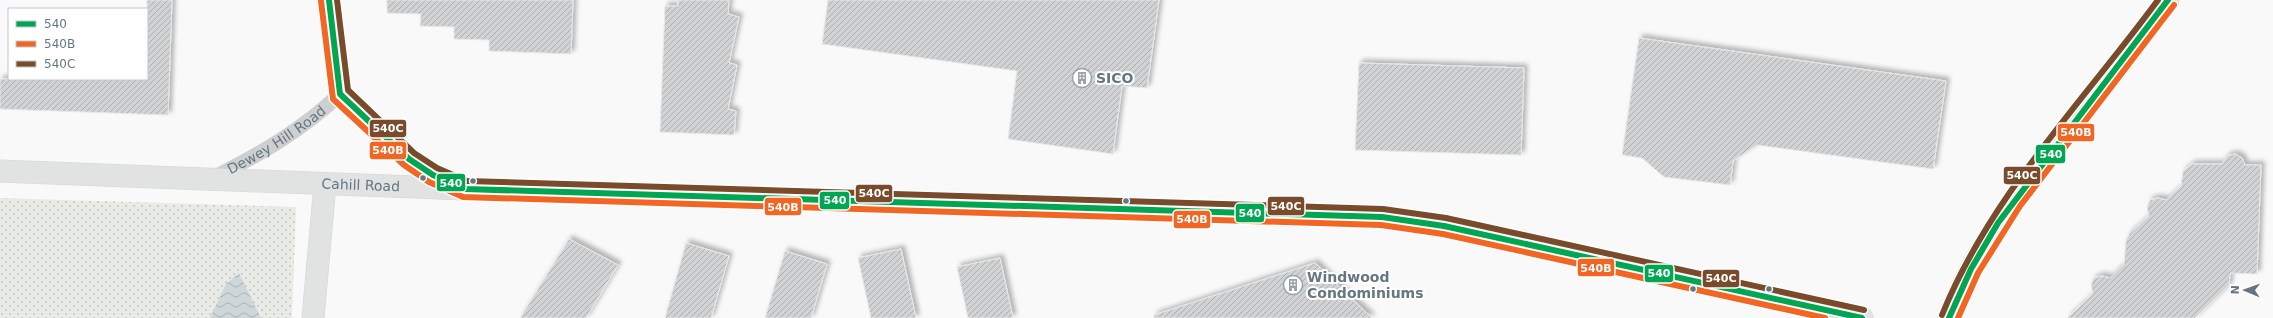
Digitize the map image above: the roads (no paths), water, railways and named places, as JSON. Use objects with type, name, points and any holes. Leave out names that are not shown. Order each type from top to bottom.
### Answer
[{"type":"street","name":"Dewey Hill Road","points":[[330,0],[340,94],[409,159],[433,175],[465,189]]},
{"type":"street","points":[[1949,318],[1967,275],[2011,202],[2149,27],[2168,0]]},
{"type":"street","name":"Dewey Hill Road","points":[[209,180],[270,148],[300,128],[340,94]]},
{"type":"street","name":"Cahill Road","points":[[0,171],[465,189],[1382,217],[1444,226],[1862,318]]},
{"type":"street","points":[[313,318],[325,184]]},
{"type":"water","points":[[239,273],[261,318],[210,318],[226,284]]},
{"type":"place","name":"SICO","points":[[1082,78]]},
{"type":"place","name":"Windwood Condominiums","points":[[1293,285]]}]
